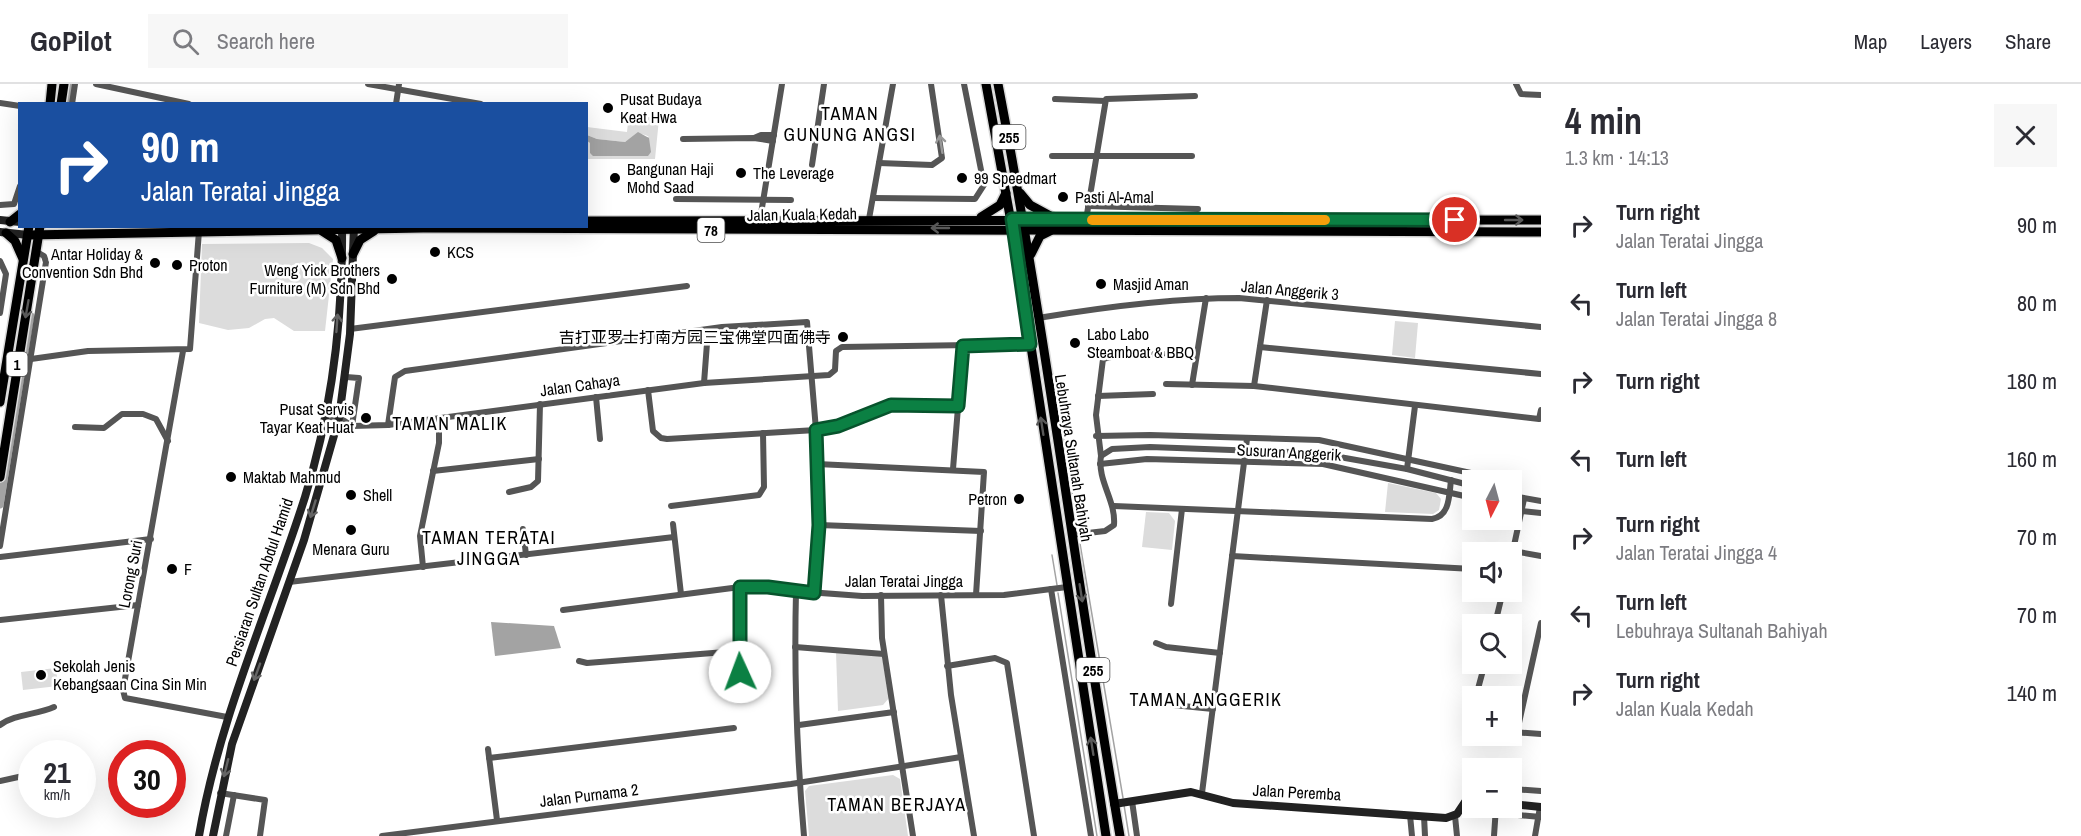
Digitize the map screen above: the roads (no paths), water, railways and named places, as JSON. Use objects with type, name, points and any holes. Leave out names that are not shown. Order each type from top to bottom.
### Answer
[{"type":"main road","points":[[50,102],[52,84]]},
{"type":"main road","points":[[61,102],[64,84]]},
{"type":"main road","name":"Lebuhraya Sultanah Bahiyah","points":[[986,84],[1017,255],[1106,836]]},
{"type":"main road","name":"Lebuhraya Sultanah Bahiyah","points":[[999,84],[1026,229],[1071,535],[1124,802],[1120,836]]},
{"type":"main road","points":[[975,219],[1000,205],[1006,190]]},
{"type":"main road","points":[[1018,190],[1030,205],[1056,219]]},
{"type":"main road","name":"Jalan Kuala Kedah","points":[[588,227],[853,224],[869,219],[975,219],[1012,224],[1026,229],[1058,230],[1541,232]]},
{"type":"main road","name":"Jalan Kuala Kedah","points":[[588,221],[760,220],[998,229],[1024,219],[1541,220]]},
{"type":"main road","points":[[0,220],[15,222]]},
{"type":"main road","points":[[1178,220],[1178,232]]},
{"type":"main road","name":"Jalan Kuala Kedah","points":[[28,231],[60,233],[199,230],[319,231],[354,228],[379,230],[537,228]]},
{"type":"main road","name":"Persiaran Sultan Abdul Hamid","points":[[213,836],[220,794],[245,706],[289,582],[339,418],[346,377],[350,329],[354,228]]},
{"type":"main road","name":"Persiaran Sultan Abdul Hamid","points":[[199,836],[212,769],[227,717],[305,495],[326,416],[334,357],[342,258],[342,229]]},
{"type":"main road","points":[[998,229],[1010,240],[1017,255]]},
{"type":"main road","points":[[353,254],[365,235],[379,230]]},
{"type":"main road","points":[[1031,264],[1034,244],[1040,236],[1048,231],[1058,230]]},
{"type":"main road","points":[[3,232],[28,231]]},
{"type":"main road","name":"1","points":[[0,402],[28,231]]},
{"type":"main road","name":"1","points":[[0,477],[40,231]]},
{"type":"main road","points":[[319,231],[336,240],[342,258]]},
{"type":"main road","points":[[3,232],[21,249],[24,261]]},
{"type":"main road","points":[[37,252],[52,237],[60,233]]},
{"type":"main road","points":[[1046,455],[1053,452],[1052,414]]},
{"type":"main road","points":[[1060,464],[1055,465],[1054,470],[1060,515],[1060,537]]},
{"type":"main road","points":[[233,702],[245,706]]},
{"type":"main road","name":"Jalan Peremba","points":[[1124,802],[1176,793],[1202,794],[1233,803],[1424,816],[1462,807]]},
{"type":"main road","points":[[1522,805],[1541,807]]},
{"type":"street","points":[[72,102],[75,84]]},
{"type":"street","points":[[96,84],[180,102]]},
{"type":"street","points":[[368,84],[399,87],[471,102]]},
{"type":"street","points":[[760,220],[782,84]]},
{"type":"street","points":[[812,165],[824,84]]},
{"type":"street","points":[[869,219],[893,84]]},
{"type":"street","points":[[879,163],[932,165],[942,158],[931,84]]},
{"type":"street","points":[[873,198],[975,200],[984,185],[964,84]]},
{"type":"street","points":[[1516,84],[1521,94],[1541,96]]},
{"type":"street","points":[[396,102],[399,87]]},
{"type":"street","points":[[1055,99],[1105,101],[1113,97],[1195,96]]},
{"type":"street","points":[[1086,220],[1105,101]]},
{"type":"street","points":[[0,103],[18,106]]},
{"type":"street","points":[[683,139],[754,138],[761,135],[773,138]]},
{"type":"street","points":[[1052,156],[1096,158],[1192,156]]},
{"type":"street","points":[[0,205],[11,205],[15,202],[18,192]]},
{"type":"street","points":[[676,199],[791,200]]},
{"type":"street","points":[[1088,206],[1198,209]]},
{"type":"street","name":"Lorong Suri","points":[[199,230],[192,347],[183,351],[123,690],[125,698],[227,717]]},
{"type":"street","points":[[0,546],[46,262],[44,256],[37,252]]},
{"type":"street","points":[[0,261],[6,274],[0,313]]},
{"type":"street","points":[[350,329],[687,286]]},
{"type":"street","points":[[1192,385],[1206,298]]},
{"type":"street","name":"Jalan Anggerik 3","points":[[1038,318],[1117,306],[1206,298],[1267,300],[1541,327]]},
{"type":"street","points":[[1254,387],[1267,300]]},
{"type":"street","points":[[388,425],[395,377],[405,371],[722,327],[807,322],[816,430],[819,525],[814,593]]},
{"type":"street","points":[[704,383],[708,330]]},
{"type":"street","points":[[812,376],[833,373],[836,351],[842,347],[1030,344]]},
{"type":"street","points":[[952,470],[963,346]]},
{"type":"street","points":[[1260,347],[1541,374]]},
{"type":"street","points":[[31,359],[118,350],[183,351]]},
{"type":"street","points":[[1071,535],[1110,530],[1114,525],[1114,506],[1103,481],[1096,436],[1102,362],[1105,357],[1163,354]]},
{"type":"street","name":"Jalan Cahaya","points":[[335,433],[352,426],[388,425],[704,383],[812,376]]},
{"type":"street","points":[[326,416],[339,418],[352,426],[359,378],[346,377]]},
{"type":"street","points":[[1166,384],[1254,387],[1539,419],[1541,410]]},
{"type":"street","points":[[648,390],[653,431],[661,438],[816,430],[838,426],[891,405],[958,406]]},
{"type":"street","points":[[1098,396],[1153,394]]},
{"type":"street","points":[[596,397],[600,439]]},
{"type":"street","points":[[508,492],[535,485],[539,459],[540,404]]},
{"type":"street","points":[[1407,470],[1415,406]]},
{"type":"street","points":[[75,427],[104,428],[122,414],[143,414],[156,419],[168,441]]},
{"type":"street","points":[[423,567],[420,538],[439,443],[439,418]]},
{"type":"street","points":[[671,506],[759,495],[764,487],[763,433]]},
{"type":"street","points":[[1096,436],[1150,435],[1319,440],[1462,471]]},
{"type":"street","points":[[1148,459],[1150,435]]},
{"type":"street","points":[[1202,794],[1247,439]]},
{"type":"street","points":[[1317,453],[1319,440]]},
{"type":"street","points":[[1101,460],[1112,449],[1150,447],[1317,453],[1462,483]]},
{"type":"street","points":[[433,471],[539,459]]},
{"type":"street","name":"Susuran Anggerik","points":[[1101,460],[1148,459],[1323,464],[1462,495]]},
{"type":"street","points":[[817,464],[984,472],[976,595]]},
{"type":"street","points":[[1114,506],[1432,519],[1439,517],[1446,510],[1451,480]]},
{"type":"street","points":[[1541,501],[1524,499],[1522,511],[1541,513]]},
{"type":"street","points":[[1171,604],[1182,509]]},
{"type":"street","points":[[673,524],[681,594]]},
{"type":"street","points":[[819,525],[981,531]]},
{"type":"street","points":[[523,529],[526,555]]},
{"type":"street","points":[[289,582],[674,537]]},
{"type":"street","points":[[0,557],[151,539]]},
{"type":"street","points":[[1522,554],[1541,556]]},
{"type":"street","points":[[1232,556],[1462,567]]},
{"type":"street","points":[[740,587],[738,651],[740,672]]},
{"type":"street","name":"Jalan Teratai Jingga","points":[[563,610],[740,587],[880,595],[1004,595],[1067,587]]},
{"type":"street","points":[[1052,589],[1092,836]]},
{"type":"street","points":[[796,592],[795,647],[799,783],[804,836]]},
{"type":"street","points":[[880,595],[884,654],[913,836]]},
{"type":"street","points":[[941,595],[947,666],[974,836]]},
{"type":"street","points":[[0,620],[138,606]]},
{"type":"street","points":[[1522,703],[1541,623]]},
{"type":"street","points":[[1156,643],[1167,647],[1220,653]]},
{"type":"street","points":[[795,647],[884,654]]},
{"type":"street","points":[[579,662],[738,651]]},
{"type":"street","points":[[947,666],[995,658],[1007,663],[1034,836]]},
{"type":"street","points":[[1173,705],[1212,710]]},
{"type":"street","points":[[0,725],[8,719],[36,714],[54,707]]},
{"type":"street","points":[[799,725],[894,712]]},
{"type":"street","points":[[489,758],[734,728]]},
{"type":"street","points":[[1522,733],[1541,734]]},
{"type":"street","points":[[488,749],[497,820]]},
{"type":"street","name":"Jalan Purnama 2","points":[[382,836],[799,783],[961,757]]},
{"type":"street","points":[[0,781],[18,777]]},
{"type":"street","points":[[1522,790],[1541,791]]},
{"type":"street","points":[[1529,806],[1531,790]]},
{"type":"street","points":[[220,794],[265,800],[260,836]]},
{"type":"street","points":[[226,836],[234,795]]},
{"type":"street","points":[[1124,802],[1137,836]]},
{"type":"street","points":[[1535,836],[1541,807]]},
{"type":"street","points":[[1522,814],[1540,817]]},
{"type":"street","points":[[1410,815],[1412,836]]},
{"type":"street","points":[[1457,836],[1462,815]]},
{"type":"street","points":[[1424,816],[1425,836]]},
{"type":"street","points":[[1494,836],[1495,818]]},
{"type":"waterway","points":[[66,102],[70,84]]},
{"type":"waterway","points":[[0,505],[31,316]]},
{"type":"waterway","points":[[1056,388],[1078,531]]},
{"type":"waterway","points":[[1079,538],[1123,798]]},
{"type":"waterway","points":[[1052,555],[1057,585]]},
{"type":"waterway","points":[[1058,593],[1097,836]]},
{"type":"waterway","points":[[1124,805],[1129,836]]},
{"type":"place","name":"Pusat Budaya Keat Hwa","points":[[608,108]]},
{"type":"place","name":"The Leverage","points":[[741,173]]},
{"type":"place","name":"Bangunan Haji Mohd Saad","points":[[615,178]]},
{"type":"place","name":"99 Speedmart","points":[[962,178]]},
{"type":"place","name":"Pasti Al-Amal","points":[[1063,197]]},
{"type":"place","name":"KCS","points":[[435,252]]},
{"type":"place","name":"Antar Holiday & Convention Sdn Bhd","points":[[155,263]]},
{"type":"place","name":"Proton","points":[[177,265]]},
{"type":"place","name":"Weng Yick Brothers Furniture (M) Sdn Bhd","points":[[392,279]]},
{"type":"place","name":"Masjid Aman","points":[[1101,284]]},
{"type":"place","name":"吉打亚罗士打南方园三宝佛堂四面佛寺","points":[[843,337]]},
{"type":"place","name":"Labo Labo Steamboat & BBQ","points":[[1075,343]]},
{"type":"place","name":"Pusat Servis Tayar Keat Huat","points":[[366,418]]},
{"type":"place","name":"Maktab Mahmud","points":[[231,477]]},
{"type":"place","name":"Shell","points":[[351,495]]},
{"type":"place","name":"Petron","points":[[1019,499]]},
{"type":"place","name":"Menara Guru","points":[[351,530]]},
{"type":"place","name":"F","points":[[172,569]]},
{"type":"place","name":"Sekolah Jenis Kebangsaan Cina Sin Min","points":[[41,675]]},
{"type":"district","name":"TAMAN GUNUNG ANGSI","points":[[850,123]]},
{"type":"district","name":"TAMAN MALIK","points":[[450,423]]},
{"type":"district","name":"TAMAN TERATAI JINGGA","points":[[489,547]]},
{"type":"district","name":"TAMAN ANGGERIK","points":[[1206,699]]},
{"type":"district","name":"TAMAN BERJAYA","points":[[897,804]]}]
